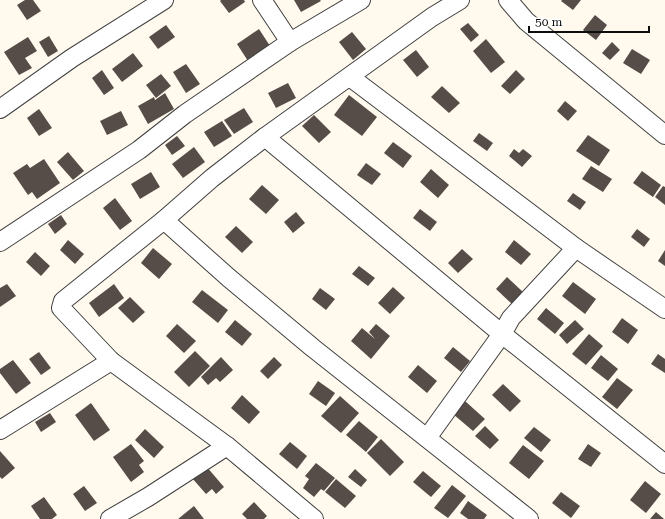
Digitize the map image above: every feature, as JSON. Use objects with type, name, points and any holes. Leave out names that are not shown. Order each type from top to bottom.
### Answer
[{"type":"street","points":[[0,109],[72,58],[164,0]]},
{"type":"street","points":[[262,0],[290,42]]},
{"type":"street","points":[[0,242],[139,150],[185,114],[290,42],[361,0]]},
{"type":"street","points":[[314,519],[227,446],[111,361],[61,308],[63,301],[164,220],[212,178],[265,137],[432,17],[460,0]]},
{"type":"street","points":[[508,0],[526,21],[665,135]]},
{"type":"street","points":[[350,77],[576,248],[665,309]]},
{"type":"street","points":[[265,137],[502,334],[665,464]]},
{"type":"street","points":[[164,220],[229,278],[313,348],[529,519]]},
{"type":"street","points":[[427,438],[502,334],[511,318],[576,248]]},
{"type":"street","points":[[0,430],[111,361]]},
{"type":"street","points":[[110,519],[148,497],[227,446]]},
{"type":"building","points":[[25,0],[33,0],[41,11],[27,20],[17,5]]},
{"type":"building","points":[[244,0],[245,2],[229,13],[220,1]]},
{"type":"building","points":[[294,0],[320,0],[321,1],[301,12]]},
{"type":"building","points":[[581,0],[573,10],[561,1]]},
{"type":"building","points":[[595,15],[607,25],[596,40],[583,30]]},
{"type":"building","points":[[468,23],[479,35],[471,42],[460,29]]},
{"type":"building","points":[[166,25],[175,37],[158,49],[149,37]]},
{"type":"building","points":[[259,29],[270,46],[248,61],[237,44]]},
{"type":"building","points":[[352,32],[366,49],[353,60],[339,42]]},
{"type":"building","points":[[49,36],[58,51],[48,57],[39,42]]},
{"type":"building","points":[[28,37],[37,51],[25,58],[32,68],[19,75],[4,52]]},
{"type":"building","points":[[486,39],[505,62],[491,73],[473,51]]},
{"type":"building","points":[[612,42],[620,50],[610,60],[602,53]]},
{"type":"building","points":[[632,49],[650,60],[641,74],[623,63]]},
{"type":"building","points":[[416,50],[429,67],[417,77],[403,60]]},
{"type":"building","points":[[133,53],[143,66],[122,82],[112,69]]},
{"type":"building","points":[[186,64],[200,84],[186,93],[173,72]]},
{"type":"building","points":[[102,70],[114,88],[104,95],[92,78]]},
{"type":"building","points":[[516,70],[525,79],[510,94],[501,86]]},
{"type":"building","points":[[161,74],[171,86],[156,98],[146,85]]},
{"type":"building","points":[[288,83],[296,98],[276,108],[268,93]]},
{"type":"building","points":[[442,86],[460,103],[449,113],[431,97]]},
{"type":"building","points":[[165,93],[174,109],[148,124],[138,106],[154,97],[155,100]]},
{"type":"building","points":[[349,95],[377,117],[362,136],[334,115]]},
{"type":"building","points":[[565,101],[577,111],[568,121],[557,111]]},
{"type":"building","points":[[244,108],[253,122],[234,134],[224,120]]},
{"type":"building","points":[[39,109],[52,128],[39,136],[27,118]]},
{"type":"building","points":[[121,111],[128,125],[107,135],[100,121]]},
{"type":"building","points":[[314,115],[331,132],[319,143],[302,126]]},
{"type":"building","points":[[222,121],[232,136],[214,147],[204,132]]},
{"type":"building","points":[[479,133],[493,143],[487,151],[473,141]]},
{"type":"building","points":[[588,135],[610,150],[599,166],[576,151]]},
{"type":"building","points":[[177,136],[185,146],[172,155],[165,145]]},
{"type":"building","points":[[393,142],[412,156],[403,168],[384,153]]},
{"type":"building","points":[[194,147],[205,162],[183,178],[172,164]]},
{"type":"building","points":[[514,149],[519,153],[523,149],[532,156],[522,167],[509,156]]},
{"type":"building","points":[[68,152],[84,171],[73,180],[57,162]]},
{"type":"building","points":[[44,159],[60,183],[37,199],[32,192],[28,195],[13,173],[27,164],[30,168]]},
{"type":"building","points":[[366,163],[381,174],[372,185],[357,175]]},
{"type":"building","points":[[591,166],[612,179],[603,192],[582,179]]},
{"type":"building","points":[[431,169],[449,185],[438,198],[420,182]]},
{"type":"building","points":[[642,171],[661,185],[653,197],[633,183]]},
{"type":"building","points":[[151,172],[160,187],[140,199],[131,184]]},
{"type":"building","points":[[262,185],[279,200],[266,214],[249,199]]},
{"type":"building","points":[[663,186],[665,187],[665,205],[655,197]]},
{"type":"building","points":[[573,193],[586,202],[580,210],[567,201]]},
{"type":"building","points":[[115,198],[132,221],[120,230],[103,208]]},
{"type":"building","points":[[420,209],[437,222],[430,231],[413,218]]},
{"type":"building","points":[[296,212],[305,223],[293,233],[284,222]]},
{"type":"building","points":[[61,215],[67,224],[55,234],[48,224]]},
{"type":"building","points":[[236,226],[253,242],[242,253],[225,237]]},
{"type":"building","points":[[637,229],[650,239],[644,247],[631,237]]},
{"type":"building","points":[[68,240],[84,254],[75,264],[60,250]]},
{"type":"building","points":[[514,240],[531,254],[521,265],[505,252]]},
{"type":"building","points":[[153,248],[172,264],[159,279],[141,263]]},
{"type":"building","points":[[462,249],[473,259],[458,273],[448,263]]},
{"type":"building","points":[[665,250],[665,266],[658,261]]},
{"type":"building","points":[[35,252],[50,266],[41,276],[26,262]]},
{"type":"building","points":[[359,266],[375,278],[368,286],[352,274]]},
{"type":"building","points":[[507,277],[523,292],[512,304],[496,289]]},
{"type":"building","points":[[573,282],[596,299],[585,314],[562,296]]},
{"type":"building","points":[[7,284],[16,296],[0,307],[0,288]]},
{"type":"building","points":[[114,284],[124,298],[99,317],[89,303]]},
{"type":"building","points":[[393,287],[405,298],[390,314],[378,303]]},
{"type":"building","points":[[320,288],[335,299],[326,310],[312,299]]},
{"type":"building","points":[[202,290],[228,310],[218,323],[192,302]]},
{"type":"building","points":[[130,297],[145,312],[133,323],[118,308]]},
{"type":"building","points":[[546,308],[564,323],[555,334],[537,319]]},
{"type":"building","points":[[622,318],[638,330],[628,344],[612,332]]},
{"type":"building","points":[[235,320],[252,334],[242,346],[225,332]]},
{"type":"building","points":[[575,320],[584,329],[567,344],[559,335]]},
{"type":"building","points":[[177,324],[196,341],[184,353],[166,336]]},
{"type":"building","points":[[376,324],[390,336],[371,359],[351,341],[362,328],[375,339],[369,332]]},
{"type":"building","points":[[589,334],[603,346],[586,365],[572,354]]},
{"type":"building","points":[[453,347],[470,361],[461,372],[444,358]]},
{"type":"building","points":[[195,351],[210,366],[189,387],[174,372]]},
{"type":"building","points":[[39,352],[51,368],[41,375],[29,359]]},
{"type":"building","points":[[658,354],[665,359],[665,373],[651,364]]},
{"type":"building","points":[[601,355],[618,369],[608,381],[591,368]]},
{"type":"building","points":[[221,357],[233,370],[220,382],[216,378],[208,385],[201,377]]},
{"type":"building","points":[[274,357],[282,365],[268,379],[260,371]]},
{"type":"building","points":[[13,360],[31,383],[16,394],[0,373],[0,369]]},
{"type":"building","points":[[418,365],[437,381],[427,393],[408,377]]},
{"type":"building","points":[[617,378],[633,390],[617,409],[602,397]]},
{"type":"building","points":[[318,381],[335,393],[326,406],[309,394]]},
{"type":"building","points":[[503,384],[521,401],[510,412],[492,395]]},
{"type":"building","points":[[242,395],[260,412],[249,424],[231,408]]},
{"type":"building","points":[[340,396],[359,413],[341,433],[321,416]]},
{"type":"building","points":[[465,401],[485,419],[473,431],[453,414]]},
{"type":"building","points":[[91,403],[110,430],[94,441],[75,415]]},
{"type":"building","points":[[50,413],[56,422],[41,432],[35,422]]},
{"type":"building","points":[[359,421],[378,437],[366,452],[346,435]]},
{"type":"building","points":[[485,426],[499,440],[490,449],[475,436]]},
{"type":"building","points":[[534,427],[551,440],[541,452],[524,438]]},
{"type":"building","points":[[145,429],[164,447],[154,458],[135,440]]},
{"type":"building","points":[[381,439],[404,462],[390,476],[367,453]]},
{"type":"building","points":[[290,442],[307,456],[297,469],[279,454]]},
{"type":"building","points":[[131,444],[144,461],[139,465],[144,472],[131,482],[113,457]]},
{"type":"building","points":[[588,444],[601,453],[591,467],[578,459]]},
{"type":"building","points":[[523,445],[544,461],[529,479],[509,463]]},
{"type":"building","points":[[0,451],[15,468],[2,479],[0,477]]},
{"type":"building","points":[[316,463],[335,478],[324,491],[321,489],[314,497],[303,488],[309,479],[305,476]]},
{"type":"building","points":[[206,466],[224,487],[216,494],[212,489],[206,494],[192,478]]},
{"type":"building","points":[[355,469],[367,480],[361,487],[348,477]]},
{"type":"building","points":[[423,471],[441,486],[431,497],[413,482]]},
{"type":"building","points":[[336,479],[356,496],[345,508],[325,492]]},
{"type":"building","points":[[645,481],[661,494],[646,513],[630,500]]},
{"type":"building","points":[[452,485],[466,496],[448,518],[434,508]]},
{"type":"building","points":[[84,486],[97,503],[85,511],[73,494]]},
{"type":"building","points":[[561,492],[580,506],[571,518],[552,503]]},
{"type":"building","points":[[44,497],[57,515],[52,519],[40,519],[31,506]]},
{"type":"building","points":[[468,501],[487,515],[484,519],[468,519],[460,513]]},
{"type":"building","points":[[254,502],[267,516],[264,519],[247,519],[242,514]]},
{"type":"building","points":[[194,506],[204,519],[178,519]]},
{"type":"building","points":[[656,512],[664,519],[650,519]]}]
